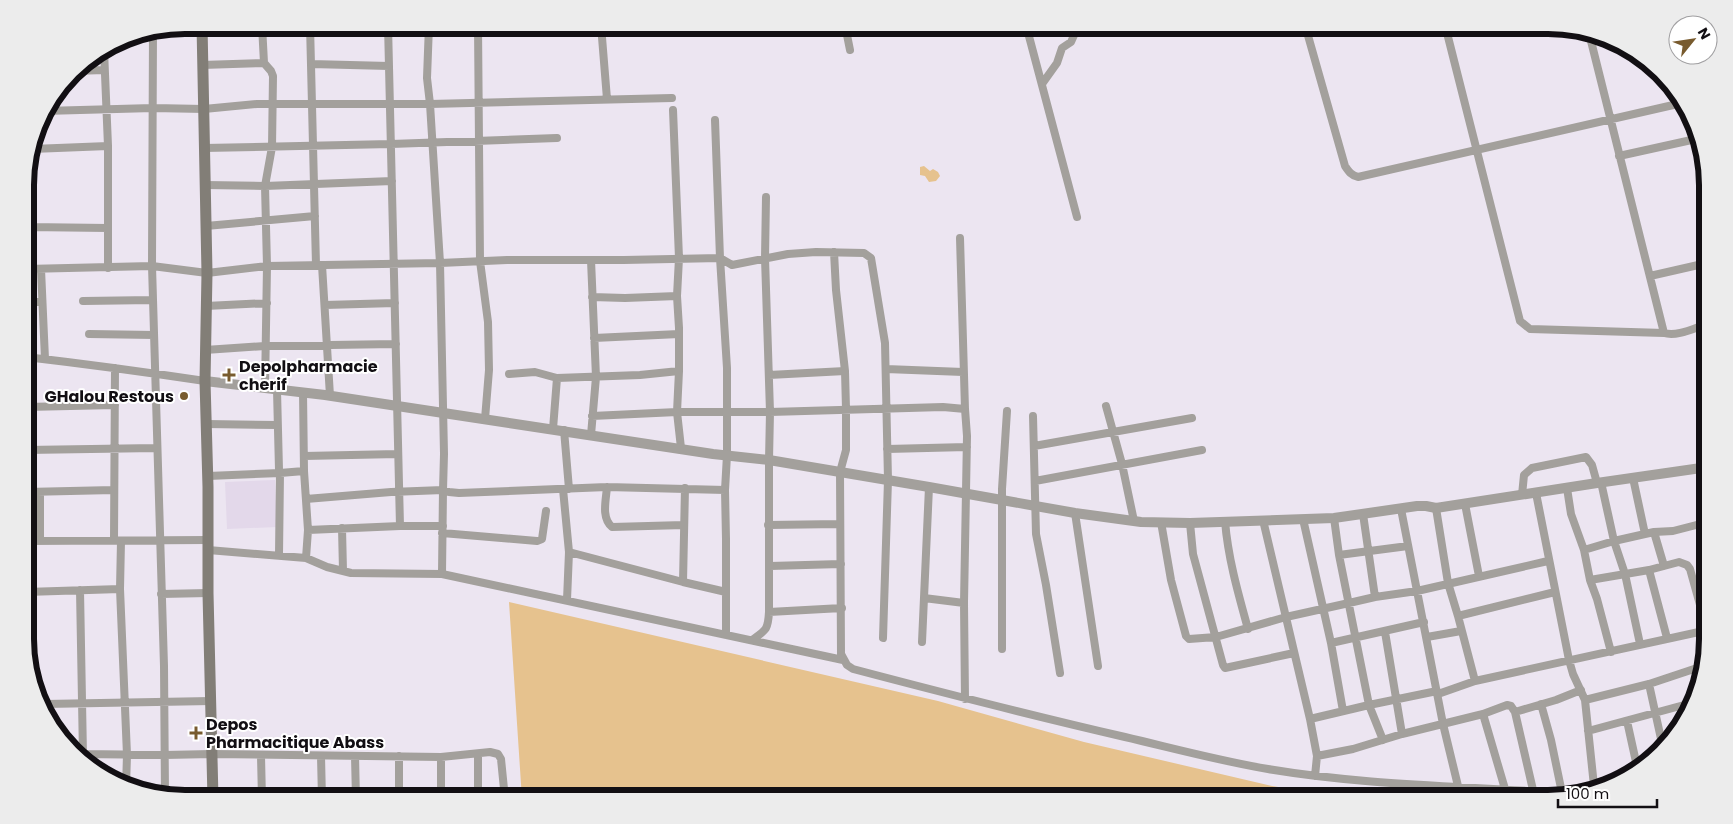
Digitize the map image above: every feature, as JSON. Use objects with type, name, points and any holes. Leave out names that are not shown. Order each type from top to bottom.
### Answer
[{"type":"main road","points":[[202,34],[206,226],[205,381],[208,476],[208,593],[213,790]]},
{"type":"street","points":[[262,34],[264,64],[273,76],[272,147],[265,186],[267,266],[266,388]]},
{"type":"street","points":[[310,34],[315,216],[319,265],[326,305],[330,396]]},
{"type":"street","points":[[388,34],[400,526]]},
{"type":"street","points":[[429,34],[427,78],[440,263],[443,413],[442,574]]},
{"type":"street","points":[[478,34],[480,261],[488,322],[489,370],[485,419]]},
{"type":"street","points":[[602,34],[607,100]]},
{"type":"street","points":[[847,34],[850,50]]},
{"type":"street","points":[[1028,34],[1077,217]]},
{"type":"street","points":[[1042,84],[1057,63],[1062,48],[1071,42],[1075,34]]},
{"type":"street","points":[[1308,34],[1345,166],[1350,174],[1358,177],[1676,105]]},
{"type":"street","points":[[1447,34],[1520,321],[1530,329],[1664,332],[1670,335],[1699,327]]},
{"type":"street","points":[[153,38],[152,266],[165,788]]},
{"type":"street","points":[[1590,40],[1664,332]]},
{"type":"street","points":[[104,57],[108,146],[108,268]]},
{"type":"street","points":[[202,65],[264,64]]},
{"type":"street","points":[[311,64],[389,66]]},
{"type":"street","points":[[86,71],[104,70]]},
{"type":"street","points":[[53,111],[672,98]]},
{"type":"street","points":[[673,110],[679,258],[677,296],[679,334],[677,412],[681,448]]},
{"type":"street","points":[[715,120],[728,412],[724,490],[726,635]]},
{"type":"street","points":[[204,148],[479,142],[557,138]]},
{"type":"street","points":[[1619,156],[1692,140]]},
{"type":"street","points":[[38,149],[108,146]]},
{"type":"street","points":[[205,185],[265,186],[392,181]]},
{"type":"street","points":[[752,640],[766,631],[769,612],[768,460],[770,412],[765,258],[766,197]]},
{"type":"street","points":[[206,226],[315,216]]},
{"type":"street","points":[[34,231],[108,228]]},
{"type":"street","points":[[960,238],[967,447],[964,603],[965,699]]},
{"type":"street","points":[[834,252],[836,290],[845,371],[846,409],[846,450],[840,472],[842,660]]},
{"type":"street","points":[[34,269],[152,266],[206,272],[267,266],[679,258],[720,258],[732,265],[788,254],[864,253],[871,258],[885,343],[888,480],[883,638]]},
{"type":"street","points":[[591,260],[596,377],[591,435]]},
{"type":"street","points":[[1650,276],[1699,265]]},
{"type":"street","points":[[40,269],[45,359]]},
{"type":"street","points":[[592,298],[677,296]]},
{"type":"street","points":[[83,301],[153,300]]},
{"type":"street","points":[[34,302],[42,302]]},
{"type":"street","points":[[206,306],[267,304]]},
{"type":"street","points":[[326,305],[395,304]]},
{"type":"street","points":[[89,334],[154,335]]},
{"type":"street","points":[[594,338],[679,334]]},
{"type":"street","points":[[205,350],[265,346],[396,344]]},
{"type":"street","points":[[34,357],[205,381],[303,392],[727,456],[768,460],[1035,505],[1075,514],[1134,521],[1190,523],[1334,518],[1426,506],[1436,508],[1699,468]]},
{"type":"street","points":[[115,368],[114,490],[120,589],[127,754],[126,779]]},
{"type":"street","points":[[886,369],[963,372]]},
{"type":"street","points":[[509,374],[535,372],[557,378],[640,375],[679,371]]},
{"type":"street","points":[[769,375],[845,371]]},
{"type":"street","points":[[557,378],[558,429],[566,489],[569,552],[567,600]]},
{"type":"street","points":[[276,390],[280,473],[279,556]]},
{"type":"street","points":[[303,392],[304,471],[308,530],[306,558]]},
{"type":"street","points":[[34,407],[114,405]]},
{"type":"street","points":[[1106,406],[1122,464],[1134,521]]},
{"type":"street","points":[[592,416],[677,412],[770,412],[887,408],[943,407],[965,409]]},
{"type":"street","points":[[1002,649],[1003,501],[1007,411]]},
{"type":"street","points":[[1033,416],[1036,534],[1060,673]]},
{"type":"street","points":[[1034,446],[1192,418]]},
{"type":"street","points":[[206,424],[277,425]]},
{"type":"street","points":[[887,449],[967,447]]},
{"type":"street","points":[[34,450],[156,448]]},
{"type":"street","points":[[1035,481],[1202,450]]},
{"type":"street","points":[[304,456],[398,454]]},
{"type":"street","points":[[1522,495],[1524,475],[1532,468],[1586,457],[1592,465],[1599,482],[1614,541],[1625,574],[1640,644]]},
{"type":"street","points":[[208,476],[304,471]]},
{"type":"street","points":[[1632,478],[1645,534]]},
{"type":"street","points":[[306,499],[443,490],[459,493],[607,487],[724,490]]},
{"type":"street","points":[[607,487],[605,517],[612,527],[684,525]]},
{"type":"street","points":[[922,642],[930,487]]},
{"type":"street","points":[[683,582],[685,488]]},
{"type":"street","points":[[1567,488],[1571,514],[1584,550],[1590,580],[1611,652]]},
{"type":"street","points":[[34,492],[114,490]]},
{"type":"street","points":[[40,492],[40,541]]},
{"type":"street","points":[[1536,493],[1569,660],[1585,700],[1594,783]]},
{"type":"street","points":[[1465,504],[1479,576]]},
{"type":"street","points":[[1436,508],[1448,583],[1475,681]]},
{"type":"street","points":[[1401,509],[1443,724],[1458,786]]},
{"type":"street","points":[[308,530],[400,526],[537,541],[542,539],[544,534],[546,511]]},
{"type":"street","points":[[1075,514],[1098,666]]},
{"type":"street","points":[[1363,514],[1375,597]]},
{"type":"street","points":[[1334,518],[1339,555],[1369,705],[1382,740]]},
{"type":"street","points":[[1303,519],[1331,643],[1343,711]]},
{"type":"street","points":[[1263,520],[1310,719],[1317,756],[1315,776]]},
{"type":"street","points":[[1225,521],[1227,544],[1237,592],[1248,629]]},
{"type":"street","points":[[1161,522],[1171,580],[1188,639],[1216,637],[1286,617],[1349,602],[1417,591],[1548,561]]},
{"type":"street","points":[[1190,523],[1193,554],[1223,665],[1226,668],[1294,653]]},
{"type":"street","points":[[768,525],[840,524]]},
{"type":"street","points":[[1584,550],[1645,534],[1673,531],[1699,524]]},
{"type":"street","points":[[342,528],[343,571]]},
{"type":"street","points":[[1654,532],[1664,566]]},
{"type":"street","points":[[34,541],[160,540],[306,558],[327,567],[351,573],[442,574],[842,660],[853,669],[965,699],[1222,760],[1315,776],[1373,782],[1533,790],[1516,712],[1511,706],[1507,705],[1483,714],[1317,756]]},
{"type":"street","points":[[1339,555],[1408,546]]},
{"type":"street","points":[[569,552],[726,592]]},
{"type":"street","points":[[1590,580],[1649,570],[1679,562],[1687,565],[1690,569],[1699,600]]},
{"type":"street","points":[[770,566],[841,564]]},
{"type":"street","points":[[1649,570],[1667,638]]},
{"type":"street","points":[[34,592],[120,589]]},
{"type":"street","points":[[80,590],[82,749]]},
{"type":"street","points":[[1458,616],[1555,592]]},
{"type":"street","points":[[161,594],[208,593]]},
{"type":"street","points":[[924,598],[964,603]]},
{"type":"street","points":[[769,612],[842,608]]},
{"type":"street","points":[[1331,643],[1424,622]]},
{"type":"street","points":[[1426,637],[1461,631]]},
{"type":"street","points":[[1385,632],[1402,734]]},
{"type":"street","points":[[1310,719],[1369,705],[1437,693],[1475,681],[1699,632]]},
{"type":"street","points":[[1585,700],[1649,684],[1696,668]]},
{"type":"street","points":[[1649,684],[1661,739]]},
{"type":"street","points":[[1516,712],[1582,690]]},
{"type":"street","points":[[48,704],[211,701]]},
{"type":"street","points":[[1541,704],[1561,789]]},
{"type":"street","points":[[1588,730],[1684,705]]},
{"type":"street","points":[[1483,714],[1505,789]]},
{"type":"street","points":[[1626,720],[1636,762]]},
{"type":"street","points":[[88,755],[164,756],[212,754],[442,757],[490,752],[498,754],[501,759],[504,790]]},
{"type":"street","points":[[478,754],[478,790]]},
{"type":"street","points":[[261,756],[262,790]]},
{"type":"street","points":[[322,756],[322,790]]},
{"type":"street","points":[[355,756],[356,790]]},
{"type":"street","points":[[399,756],[399,790]]},
{"type":"street","points":[[440,790],[442,757]]},
{"type":"shaded area","points":[[924,166],[930,171],[933,169],[938,172],[940,176],[936,181],[929,182],[925,176],[920,175],[920,167]]},
{"type":"shaded area","points":[[275,480],[277,527],[227,529],[225,482]]},
{"type":"shaded area","points":[[509,602],[938,701],[1084,742],[1272,786],[1297,790],[521,790]]},
{"type":"place","name":"Depolpharmacie cherif","points":[[229,375]]},
{"type":"place","name":"GHalou Restous","points":[[184,396]]},
{"type":"place","name":"Depos Pharmacitique Abass","points":[[196,733]]}]
